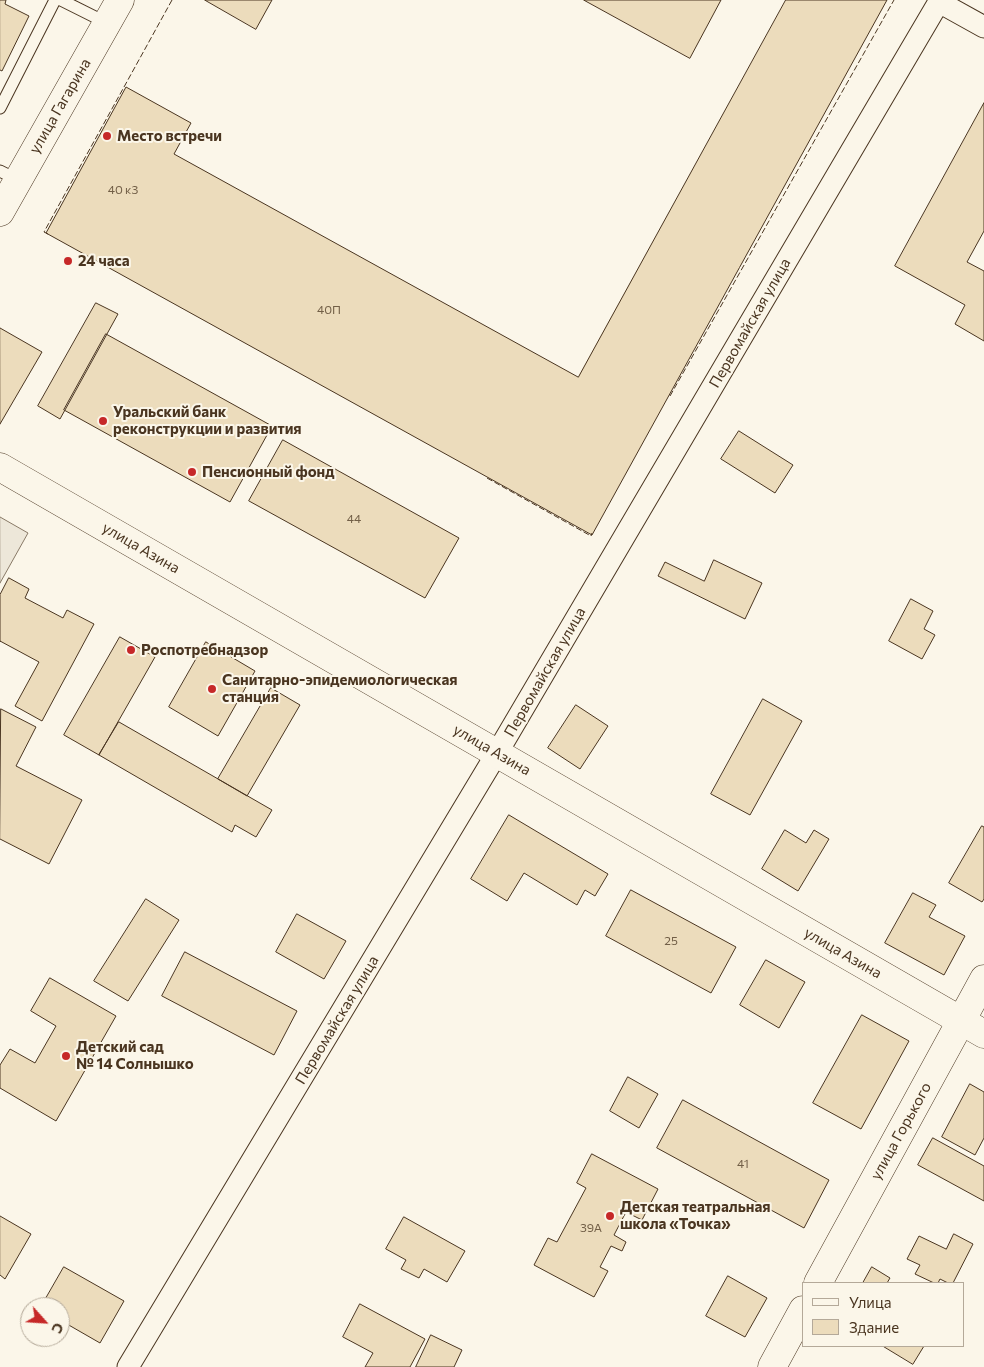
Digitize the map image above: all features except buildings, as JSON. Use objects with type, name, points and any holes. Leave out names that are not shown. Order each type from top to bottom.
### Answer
[{"type":"main road","name":"улица Гагарина","points":[[0,212],[9,176],[114,11]]},
{"type":"main road","name":"улица Азина","points":[[0,467],[984,1034]]},
{"type":"main road","name":"улица Горького","points":[[819,1282],[984,979]]},
{"type":"main road","points":[[772,1367],[802,1312]]},
{"type":"street","points":[[939,1],[984,27]]},
{"type":"street","name":"Первомайская улица","points":[[128,1367],[497,753],[939,1]]},
{"type":"lane","points":[[0,108],[55,0]]},
{"type":"lane","points":[[61,0],[114,11]]},
{"type":"shaded area","points":[[0,517],[28,533],[0,583]]},
{"type":"fence","points":[[48,234],[44,232],[172,0]]},
{"type":"fence","points":[[670,396],[894,0]]},
{"type":"fence","points":[[487,478],[591,536],[592,533]]},
{"type":"place","name":"Место встречи","points":[[107,136]]},
{"type":"place","name":"24 часа","points":[[68,261]]},
{"type":"place","name":"Уральский банк реконструкции и развития","points":[[103,421]]},
{"type":"place","name":"Пенсионный фонд","points":[[192,472]]},
{"type":"place","name":"Роспотребнадзор","points":[[131,650]]},
{"type":"place","name":"Санитарно-эпидемиологическая станция","points":[[212,689]]},
{"type":"place","name":"Детский сад № 14 Солнышко","points":[[66,1056]]},
{"type":"place","name":"Детская театральная школа «Точка»","points":[[610,1216]]}]
